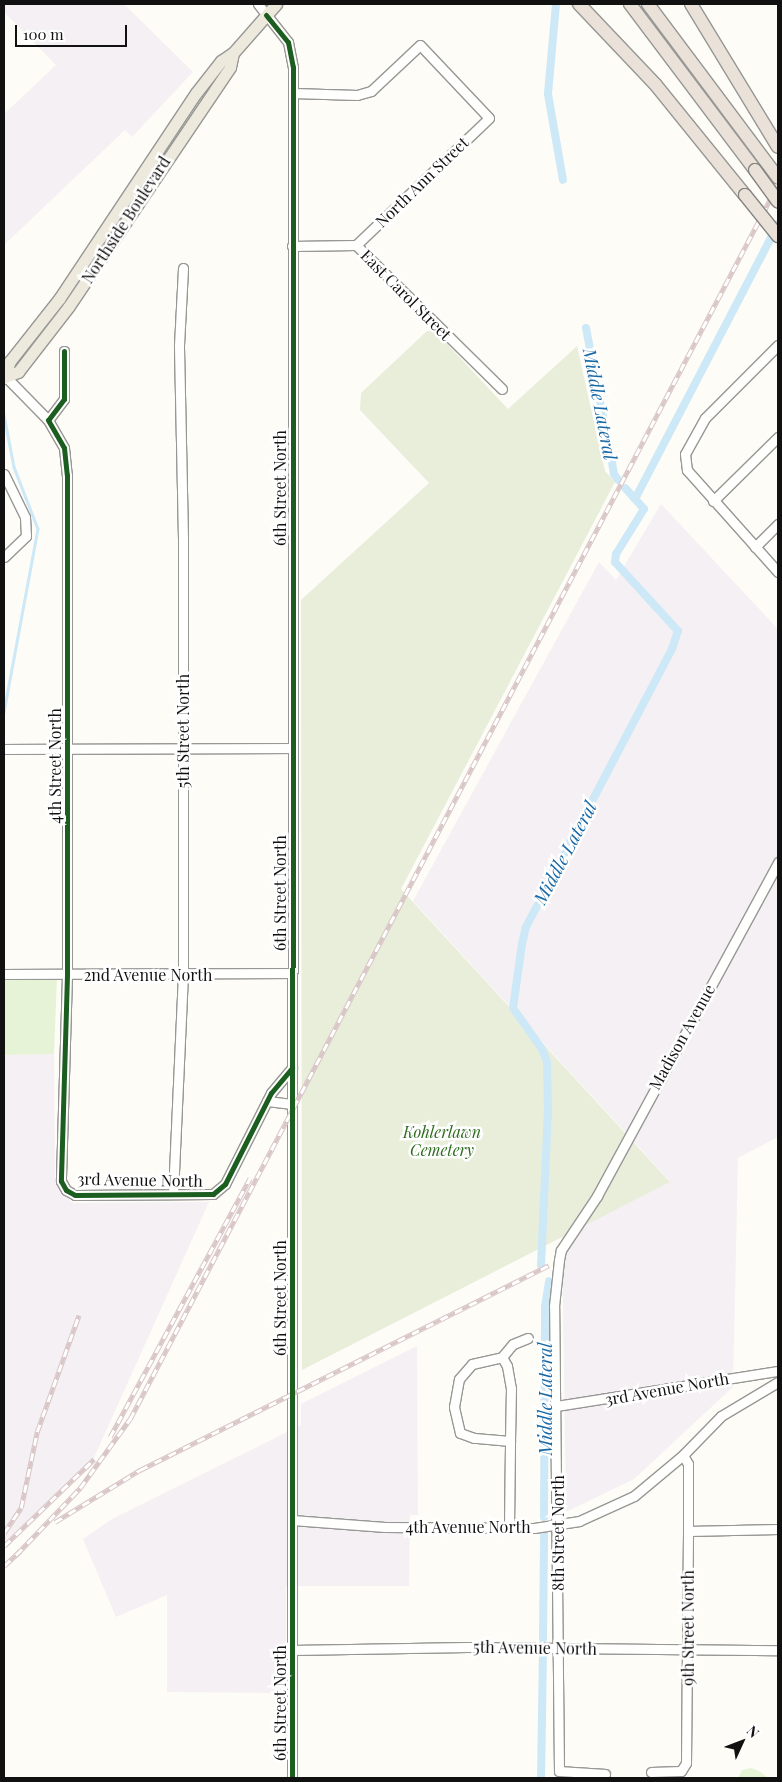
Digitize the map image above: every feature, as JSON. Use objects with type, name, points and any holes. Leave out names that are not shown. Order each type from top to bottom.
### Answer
[{"type":"highway","points":[[579,4],[655,84],[778,236]]},
{"type":"highway","points":[[630,4],[778,202]]},
{"type":"highway","points":[[648,4],[778,178]]},
{"type":"highway","points":[[692,4],[776,143]]},
{"type":"main road","name":"Northside Boulevard","points":[[4,377],[18,372],[74,298],[230,67],[233,53],[276,4]]},
{"type":"street","name":"6th Street North","points":[[258,4],[288,42],[293,93],[292,1778]]},
{"type":"street","name":"North Ann Street","points":[[293,93],[357,95],[371,91],[420,45],[489,118],[356,245]]},
{"type":"street","name":"East Carol Street","points":[[292,246],[356,245],[502,389]]},
{"type":"street","name":"5th Street North","points":[[173,1194],[182,975],[183,748],[179,345],[183,268]]},
{"type":"street","points":[[778,345],[705,418],[685,454],[687,470],[778,572]]},
{"type":"street","points":[[48,420],[64,399],[64,351]]},
{"type":"street","name":"4th Street North","points":[[4,377],[48,420],[64,448],[67,475],[67,975],[61,1181],[66,1190]]},
{"type":"street","points":[[713,501],[778,437]]},
{"type":"street","points":[[4,474],[25,517],[26,536],[4,557]]},
{"type":"street","points":[[755,547],[778,524]]},
{"type":"street","points":[[4,748],[292,748]]},
{"type":"street","name":"Madison Avenue","points":[[586,1213],[778,862]]},
{"type":"street","name":"2nd Avenue North","points":[[4,974],[182,975],[292,973]]},
{"type":"street","name":"3rd Avenue North","points":[[66,1190],[75,1195],[213,1194],[219,1191],[267,1101],[292,1068]]},
{"type":"street","points":[[267,1101],[292,1104]]},
{"type":"street","name":"8th Street North","points":[[586,1213],[567,1239],[558,1260],[554,1306],[559,1524],[559,1772],[605,1774]]},
{"type":"street","points":[[510,1441],[474,1438],[460,1433],[454,1407],[459,1379],[472,1364],[502,1357],[513,1344],[528,1338]]},
{"type":"street","points":[[502,1357],[508,1366],[511,1388],[509,1528]]},
{"type":"street","name":"3rd Avenue North","points":[[556,1406],[778,1371]]},
{"type":"street","name":"4th Avenue North","points":[[292,1520],[384,1527],[509,1528],[559,1524],[579,1520],[623,1502],[683,1455],[721,1416],[778,1382]]},
{"type":"street","name":"9th Street North","points":[[651,1772],[681,1771],[686,1763],[688,1464],[683,1455]]},
{"type":"street","points":[[688,1531],[778,1529]]},
{"type":"street","name":"5th Avenue North","points":[[292,1650],[558,1648],[778,1650]]},
{"type":"shaded area","points":[[4,4],[124,4],[193,72],[132,137],[125,130],[4,245],[4,114],[56,65],[4,12]]},
{"type":"shaded area","points":[[661,504],[778,629],[778,1137],[738,1158],[733,1387],[634,1479],[566,1512],[562,1237],[670,1181],[413,901],[599,562],[616,580]]},
{"type":"shaded area","points":[[54,1054],[55,1183],[65,1197],[74,1203],[209,1202],[93,1460],[4,1543],[4,1055]]},
{"type":"shaded area","points":[[417,1346],[418,1515],[410,1515],[409,1586],[286,1586],[286,1693],[167,1692],[167,1595],[116,1617],[83,1539],[112,1519],[301,1425],[301,1404]]},
{"type":"green space","name":"Kohlerlawn Cemetery","points":[[427,331],[435,331],[508,409],[577,346],[605,471],[615,482],[401,889],[670,1182],[302,1370],[301,600],[429,483],[360,410],[361,393]]},
{"type":"green space","points":[[4,978],[57,978],[54,1054],[4,1055]]},
{"type":"green space","points":[[751,1768],[768,1778],[738,1778],[742,1770]]},
{"type":"waterway","name":"Middle Lateral","points":[[556,4],[548,94],[563,180]]},
{"type":"waterway","points":[[635,499],[778,224]]},
{"type":"waterway","name":"Middle Lateral","points":[[586,328],[614,474],[618,480]]},
{"type":"waterway","points":[[4,415],[14,467],[38,529],[4,712]]},
{"type":"waterway","name":"Middle Lateral","points":[[541,1265],[548,1112],[547,1062],[542,1049],[513,1008],[522,944],[526,927],[672,649],[678,631],[615,562],[616,554],[644,509],[625,488]]},
{"type":"waterway","name":"Middle Lateral","points":[[544,1517],[545,1307],[549,1281]]},
{"type":"waterway","name":"Middle Lateral","points":[[543,1639],[544,1535]]},
{"type":"waterway","name":"Middle Lateral","points":[[541,1778],[543,1653]]},
{"type":"railway","points":[[16,1555],[80,1488],[130,1419],[778,184]]},
{"type":"railway","points":[[110,1437],[250,1178]]},
{"type":"railway","points":[[55,1522],[140,1470],[549,1265]]},
{"type":"railway","points":[[4,1533],[21,1508],[37,1432],[79,1315]]},
{"type":"railway","points":[[4,1546],[94,1459]]},
{"type":"railway","points":[[4,1566],[20,1551]]},
{"type":"cycle path","points":[[266,15],[288,42],[293,67],[292,1778]]},
{"type":"cycle path","points":[[64,351],[64,399],[48,420],[64,448],[67,475],[67,975],[61,1181],[66,1190],[75,1195],[213,1194],[225,1184],[271,1093],[292,1068]]}]
